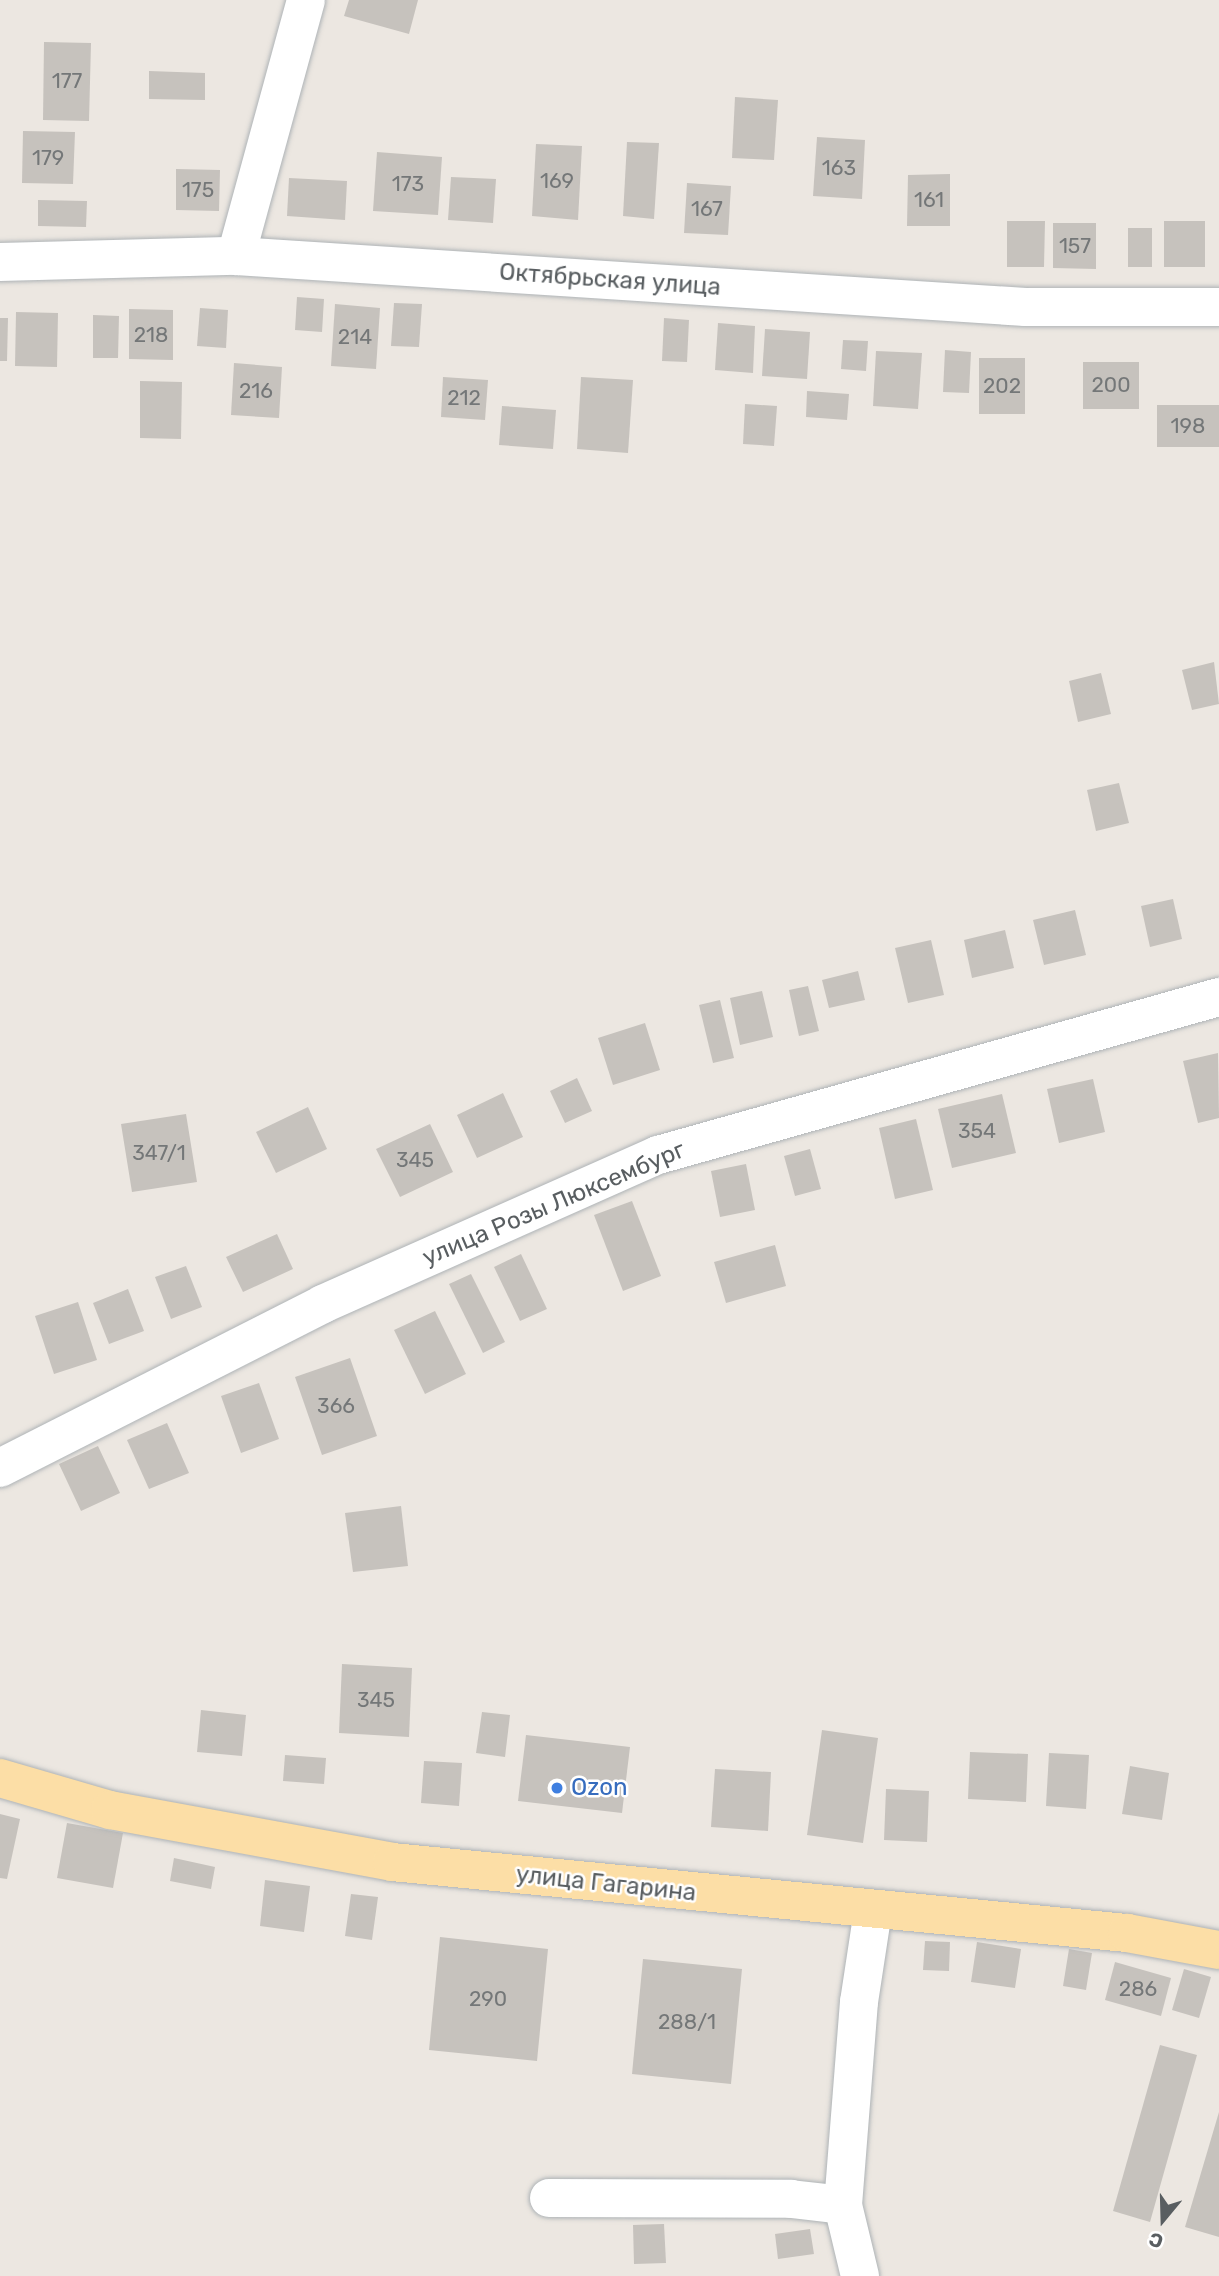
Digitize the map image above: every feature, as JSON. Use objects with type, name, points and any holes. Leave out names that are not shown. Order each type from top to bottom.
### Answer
[{"type":"main road","name":"улица Гагарина","points":[[0,1778],[110,1810],[392,1862],[873,1911],[1127,1933],[1219,1950]]},
{"type":"street","points":[[236,256],[306,0]]},
{"type":"street","name":"Октябрьская улица","points":[[0,262],[236,256],[1025,307],[1219,307]]},
{"type":"street","name":"улица Розы Люксембург","points":[[0,1468],[323,1304],[658,1155],[1219,996]]},
{"type":"street","points":[[860,2276],[843,2205],[859,2002],[873,1911]]},
{"type":"street","points":[[550,2198],[791,2199],[843,2205]]},
{"type":"building","points":[[349,0],[418,0],[409,34],[344,16]]},
{"type":"building","points":[[44,42],[91,43],[89,121],[43,120]]},
{"type":"building","points":[[149,71],[205,73],[205,100],[149,99]]},
{"type":"building","points":[[735,97],[778,100],[774,160],[732,158]]},
{"type":"building","points":[[23,131],[75,132],[73,184],[22,183]]},
{"type":"building","points":[[817,137],[865,140],[862,199],[813,196]]},
{"type":"building","points":[[627,142],[659,143],[654,219],[623,216]]},
{"type":"building","points":[[536,144],[582,146],[578,220],[532,216]]},
{"type":"building","points":[[377,152],[442,157],[438,215],[373,211]]},
{"type":"building","points":[[176,169],[220,170],[219,211],[176,210]]},
{"type":"building","points":[[950,174],[950,226],[907,226],[908,175]]},
{"type":"building","points":[[451,177],[496,179],[493,223],[448,220]]},
{"type":"building","points":[[289,178],[347,181],[345,220],[287,216]]},
{"type":"building","points":[[687,183],[731,186],[728,235],[684,233]]},
{"type":"building","points":[[38,200],[87,201],[86,227],[38,226]]},
{"type":"building","points":[[1007,221],[1045,221],[1044,267],[1007,267]]},
{"type":"building","points":[[1164,221],[1205,221],[1205,267],[1164,267]]},
{"type":"building","points":[[1053,223],[1096,223],[1096,269],[1053,268]]},
{"type":"building","points":[[1128,228],[1152,228],[1152,267],[1128,267]]},
{"type":"building","points":[[297,297],[324,299],[322,332],[295,330]]},
{"type":"building","points":[[394,303],[422,304],[419,347],[391,346]]},
{"type":"building","points":[[335,304],[380,308],[376,369],[331,366]]},
{"type":"building","points":[[200,308],[228,310],[226,348],[197,346]]},
{"type":"building","points":[[129,309],[173,310],[173,360],[129,359]]},
{"type":"building","points":[[16,312],[58,313],[57,367],[15,366]]},
{"type":"building","points":[[93,315],[119,316],[118,358],[93,358]]},
{"type":"building","points":[[0,318],[8,318],[7,361],[0,361]]},
{"type":"building","points":[[664,318],[689,320],[687,362],[662,361]]},
{"type":"building","points":[[718,323],[755,326],[753,373],[715,370]]},
{"type":"building","points":[[765,329],[810,332],[807,379],[762,376]]},
{"type":"building","points":[[843,340],[868,341],[866,371],[841,369]]},
{"type":"building","points":[[945,350],[971,352],[969,393],[943,392]]},
{"type":"building","points":[[876,351],[922,353],[918,409],[873,406]]},
{"type":"building","points":[[979,358],[1025,358],[1025,414],[979,414]]},
{"type":"building","points":[[1083,362],[1139,362],[1139,409],[1083,409]]},
{"type":"building","points":[[234,363],[282,367],[279,418],[231,415]]},
{"type":"building","points":[[443,377],[488,380],[485,420],[441,417]]},
{"type":"building","points":[[581,377],[633,380],[628,453],[577,449]]},
{"type":"building","points":[[140,381],[182,382],[181,439],[140,438]]},
{"type":"building","points":[[807,391],[849,394],[847,420],[806,417]]},
{"type":"building","points":[[745,404],[777,406],[774,446],[743,444]]},
{"type":"building","points":[[1157,405],[1219,405],[1219,447],[1157,447]]},
{"type":"building","points":[[502,406],[556,410],[553,449],[499,445]]},
{"type":"building","points":[[1214,662],[1219,704],[1192,710],[1182,670]]},
{"type":"building","points":[[1101,673],[1111,714],[1078,722],[1069,681]]},
{"type":"building","points":[[1119,783],[1129,823],[1096,831],[1087,790]]},
{"type":"building","points":[[1173,899],[1182,939],[1150,947],[1141,906]]},
{"type":"building","points":[[1075,910],[1086,955],[1044,965],[1033,920]]},
{"type":"building","points":[[1005,930],[1014,968],[972,978],[964,940]]},
{"type":"building","points":[[931,940],[944,995],[908,1003],[895,948]]},
{"type":"building","points":[[858,971],[865,1000],[829,1008],[822,980]]},
{"type":"building","points":[[808,986],[819,1031],[799,1036],[789,990]]},
{"type":"building","points":[[762,991],[773,1037],[740,1045],[730,998]]},
{"type":"building","points":[[720,1000],[734,1058],[713,1063],[699,1005]]},
{"type":"building","points":[[645,1023],[660,1070],[613,1085],[598,1038]]},
{"type":"building","points":[[1218,1053],[1219,1118],[1198,1123],[1183,1061]]},
{"type":"building","points":[[577,1078],[592,1111],[565,1123],[550,1091]]},
{"type":"building","points":[[1093,1079],[1105,1132],[1059,1143],[1047,1089]]},
{"type":"building","points":[[503,1093],[523,1137],[477,1158],[457,1115]]},
{"type":"building","points":[[1002,1094],[1016,1153],[952,1168],[938,1109]]},
{"type":"building","points":[[308,1107],[327,1149],[276,1173],[256,1132]]},
{"type":"building","points":[[186,1114],[197,1182],[132,1192],[121,1124]]},
{"type":"building","points":[[916,1119],[933,1190],[895,1199],[879,1128]]},
{"type":"building","points":[[430,1124],[453,1172],[400,1197],[376,1149]]},
{"type":"building","points":[[810,1149],[821,1189],[795,1196],[784,1156]]},
{"type":"building","points":[[746,1164],[755,1210],[720,1217],[711,1171]]},
{"type":"building","points":[[632,1201],[661,1276],[623,1291],[594,1215]]},
{"type":"building","points":[[277,1234],[293,1269],[243,1292],[226,1257]]},
{"type":"building","points":[[775,1245],[786,1286],[726,1303],[714,1262]]},
{"type":"building","points":[[521,1254],[547,1309],[520,1321],[494,1267]]},
{"type":"building","points":[[186,1266],[202,1307],[171,1319],[155,1277]]},
{"type":"building","points":[[471,1274],[505,1342],[483,1353],[449,1284]]},
{"type":"building","points":[[128,1289],[144,1331],[109,1344],[93,1303]]},
{"type":"building","points":[[78,1302],[97,1360],[54,1374],[35,1316]]},
{"type":"building","points":[[435,1311],[466,1374],[425,1394],[394,1330]]},
{"type":"building","points":[[350,1358],[377,1436],[322,1455],[295,1377]]},
{"type":"building","points":[[259,1383],[279,1439],[241,1453],[221,1396]]},
{"type":"building","points":[[167,1423],[189,1473],[149,1489],[127,1440]]},
{"type":"building","points":[[98,1446],[120,1493],[81,1511],[59,1464]]},
{"type":"building","points":[[401,1506],[408,1566],[353,1572],[345,1513]]},
{"type":"building","points":[[342,1664],[412,1668],[409,1737],[339,1733]]},
{"type":"building","points":[[201,1710],[246,1715],[242,1756],[197,1752]]},
{"type":"building","points":[[482,1712],[510,1715],[505,1757],[476,1753]]},
{"type":"building","points":[[822,1730],[878,1738],[863,1843],[807,1835]]},
{"type":"building","points":[[526,1735],[630,1747],[622,1813],[518,1801]]},
{"type":"building","points":[[970,1752],[1028,1754],[1026,1802],[968,1799]]},
{"type":"building","points":[[1049,1753],[1089,1755],[1086,1809],[1046,1806]]},
{"type":"building","points":[[285,1755],[326,1758],[324,1784],[283,1781]]},
{"type":"building","points":[[424,1761],[462,1763],[459,1806],[421,1803]]},
{"type":"building","points":[[1130,1766],[1169,1773],[1162,1820],[1122,1814]]},
{"type":"building","points":[[715,1769],[771,1772],[768,1831],[711,1827]]},
{"type":"building","points":[[886,1789],[929,1791],[927,1842],[884,1840]]},
{"type":"building","points":[[0,1814],[20,1819],[7,1879],[0,1878]]},
{"type":"building","points":[[67,1823],[123,1833],[113,1888],[57,1878]]},
{"type":"building","points":[[174,1858],[215,1867],[211,1889],[170,1881]]},
{"type":"building","points":[[265,1880],[310,1886],[304,1932],[260,1926]]},
{"type":"building","points":[[351,1894],[378,1897],[372,1940],[345,1936]]},
{"type":"building","points":[[440,1937],[548,1949],[537,2061],[429,2050]]},
{"type":"building","points":[[925,1941],[950,1942],[949,1971],[923,1970]]},
{"type":"building","points":[[977,1942],[1021,1949],[1015,1988],[971,1982]]},
{"type":"building","points":[[1069,1949],[1092,1953],[1086,1990],[1063,1986]]},
{"type":"building","points":[[643,1959],[742,1969],[731,2084],[632,2074]]},
{"type":"building","points":[[1115,1962],[1171,1978],[1161,2016],[1105,2000]]},
{"type":"building","points":[[1184,1969],[1211,1977],[1199,2018],[1172,2010]]},
{"type":"building","points":[[1160,2045],[1197,2055],[1150,2222],[1113,2211]]},
{"type":"building","points":[[1219,2112],[1219,2237],[1185,2227]]},
{"type":"building","points":[[664,2224],[666,2263],[634,2264],[633,2225]]},
{"type":"building","points":[[810,2229],[814,2254],[778,2259],[775,2234]]},
{"type":"place","name":"Ozon","points":[[557,1788]]}]
